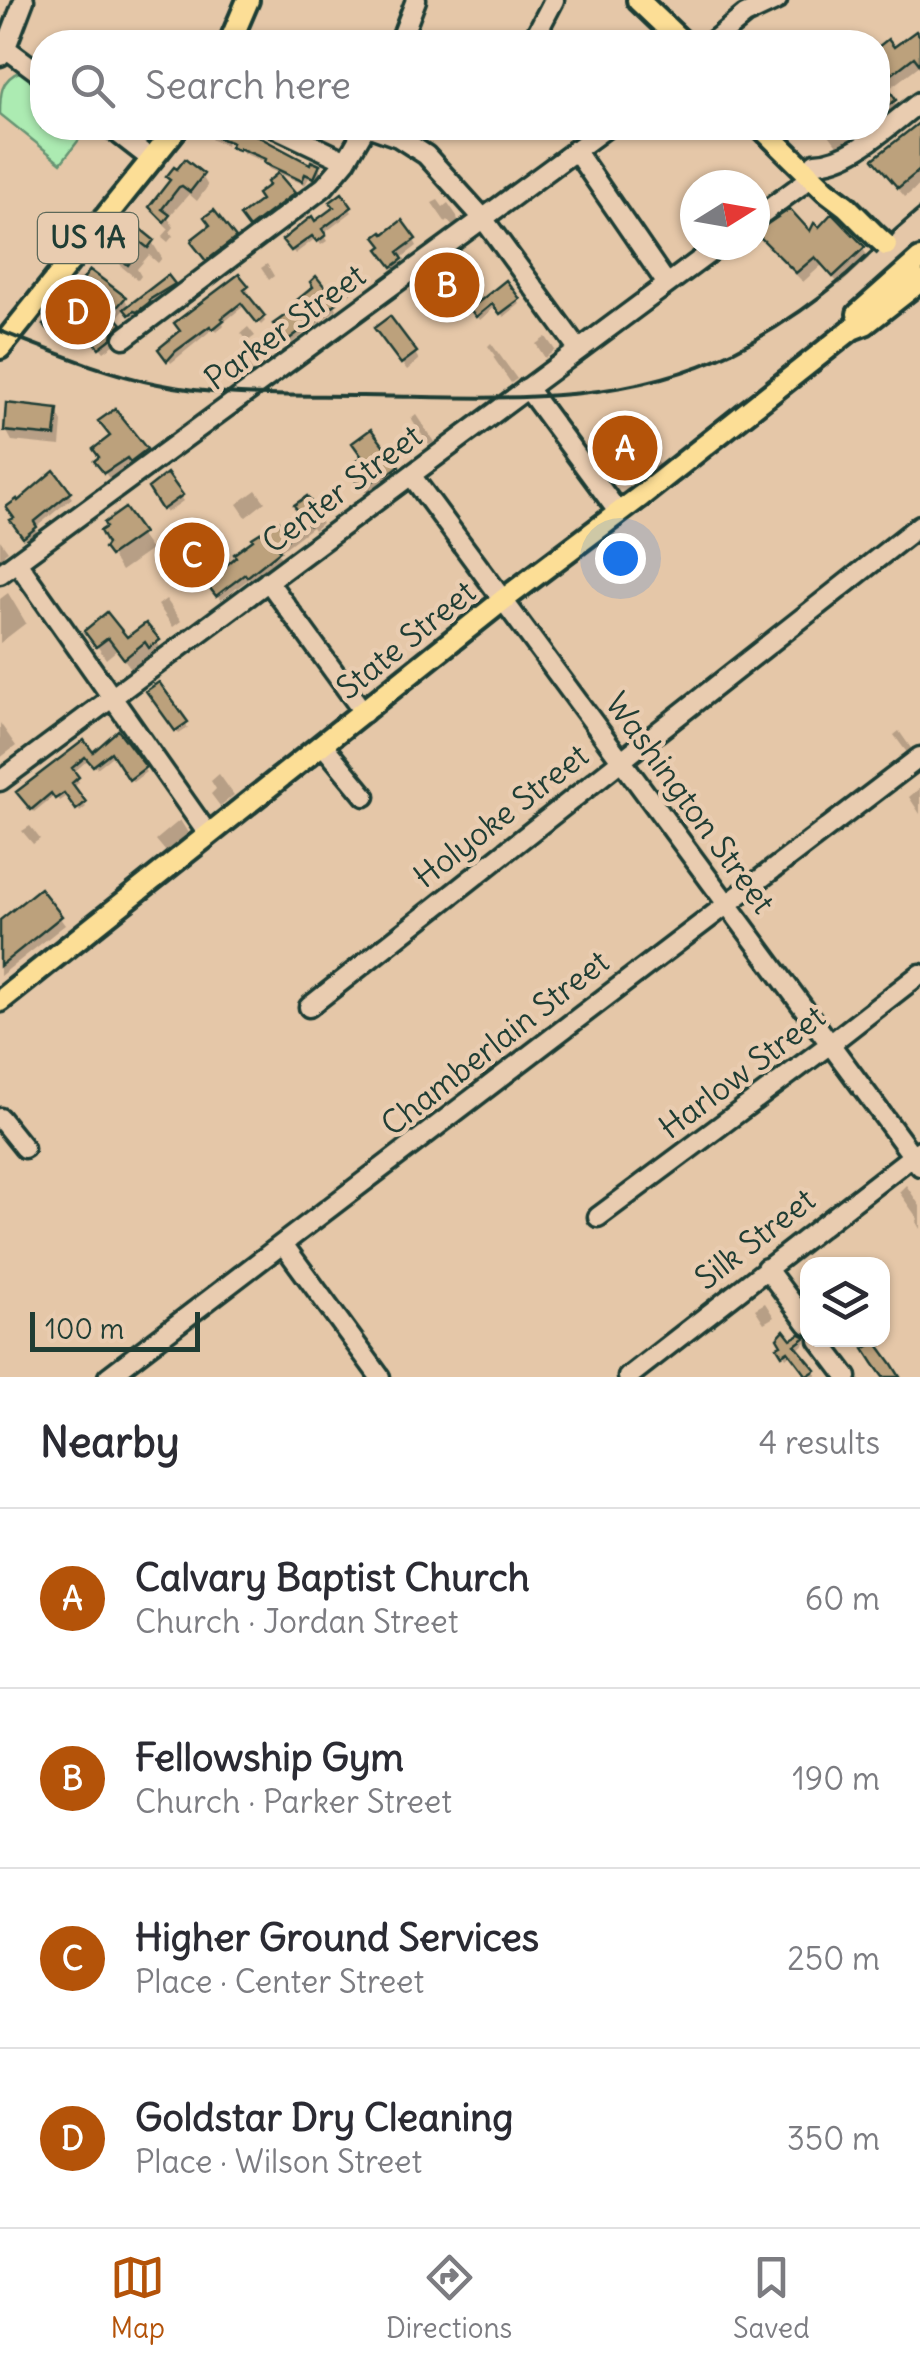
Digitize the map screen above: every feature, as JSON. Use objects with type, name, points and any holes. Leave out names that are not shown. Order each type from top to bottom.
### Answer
[{"type":"main road","points":[[235,30],[248,0]]},
{"type":"main road","points":[[638,0],[669,30]]},
{"type":"main road","name":"US 1A","points":[[0,348],[167,140]]},
{"type":"main road","points":[[777,140],[813,170]]},
{"type":"main road","points":[[789,140],[834,198],[918,275]]},
{"type":"main road","name":"State Street","points":[[0,1001],[852,328],[858,314],[918,275]]},
{"type":"street","points":[[24,0],[2,49],[30,67]]},
{"type":"street","points":[[405,30],[416,0]]},
{"type":"street","points":[[538,30],[554,0]]},
{"type":"street","points":[[727,30],[746,15],[777,0]]},
{"type":"street","points":[[890,124],[920,102]]},
{"type":"street","points":[[126,140],[151,159]]},
{"type":"street","points":[[302,140],[346,160]]},
{"type":"street","points":[[124,338],[324,187],[358,140]]},
{"type":"street","points":[[402,140],[426,156],[482,217],[579,350]]},
{"type":"street","name":"Parker Street","points":[[0,574],[589,140]]},
{"type":"street","points":[[770,206],[813,170],[848,155],[868,140]]},
{"type":"street","points":[[575,150],[667,284]]},
{"type":"street","name":"Center Street","points":[[0,781],[700,260]]},
{"type":"street","points":[[527,388],[618,513]]},
{"type":"street","name":"Washington Street","points":[[411,475],[830,1044],[918,1157]]},
{"type":"street","name":"Holyoke Street","points":[[309,1007],[920,525]]},
{"type":"street","points":[[16,562],[208,834]]},
{"type":"street","points":[[268,581],[364,713]]},
{"type":"street","points":[[323,744],[364,796]]},
{"type":"street","name":"Chamberlain Street","points":[[108,1377],[920,758]]},
{"type":"street","name":"Harlow Street","points":[[598,1217],[920,974]]},
{"type":"street","points":[[0,1118],[24,1148]]},
{"type":"street","name":"Silk Street","points":[[628,1377],[649,1371],[766,1268],[918,1157]]},
{"type":"street","points":[[282,1244],[380,1377]]},
{"type":"street","points":[[766,1268],[800,1313]]},
{"type":"street","points":[[824,1347],[847,1377]]},
{"type":"green space","points":[[21,71],[30,78],[30,138],[0,114],[1,94],[14,74]]},
{"type":"green space","points":[[32,140],[79,140],[61,163]]},
{"type":"building","points":[[916,31],[920,36],[920,65],[914,57],[890,76],[890,42],[894,47]]},
{"type":"building","points":[[920,122],[920,170],[898,188],[873,159]]},
{"type":"building","points":[[224,140],[265,140],[310,164],[311,161],[320,165],[314,178],[305,174],[302,181],[264,163],[265,159],[230,147],[232,143]]},
{"type":"building","points":[[185,159],[204,174],[190,192],[179,187],[162,209],[170,215],[164,222],[149,207],[170,180],[166,177]]},
{"type":"building","points":[[278,173],[295,193],[249,228],[240,216],[261,200],[257,194]]},
{"type":"building","points":[[342,193],[352,207],[322,229],[326,235],[317,242],[312,236],[291,251],[282,240],[312,216],[315,221],[334,207],[330,202]]},
{"type":"building","points":[[790,209],[810,231],[814,223],[819,227],[832,213],[865,247],[833,277],[815,257],[796,273],[770,247],[770,222]]},
{"type":"building","points":[[214,210],[236,238],[206,261],[191,242],[210,225],[204,217]]},
{"type":"building","points":[[402,220],[416,239],[398,252],[403,259],[392,267],[378,249],[382,246],[375,237]]},
{"type":"building","points":[[132,222],[154,240],[148,248],[139,241],[128,254],[133,258],[128,265],[110,250]]},
{"type":"building","points":[[460,251],[478,282],[444,306],[426,279]]},
{"type":"building","points":[[90,270],[126,297],[112,313],[122,324],[99,348],[79,330],[73,337],[55,329],[52,332],[43,325],[62,301],[69,307],[87,285],[83,279]]},
{"type":"building","points":[[239,274],[249,286],[244,290],[265,316],[257,323],[241,303],[213,329],[210,326],[167,361],[158,349],[180,331],[174,323]]},
{"type":"building","points":[[168,275],[175,284],[129,315],[124,309]]},
{"type":"building","points":[[316,276],[328,291],[351,276],[356,284],[288,340],[273,324],[294,309],[291,305],[313,287],[310,282]]},
{"type":"building","points":[[506,280],[520,299],[500,314],[492,304],[476,317],[470,309]]},
{"type":"building","points":[[390,316],[417,352],[401,364],[374,328]]},
{"type":"building","points":[[6,403],[58,409],[55,436],[4,431]]},
{"type":"building","points":[[115,409],[147,449],[130,462],[127,458],[104,473],[94,461],[99,457],[93,449],[110,436],[98,421]]},
{"type":"building","points":[[624,418],[656,455],[631,477],[626,471],[620,476],[611,474],[594,440]]},
{"type":"building","points":[[371,429],[399,466],[362,489],[346,468],[362,457],[352,443]]},
{"type":"building","points":[[54,470],[71,492],[34,522],[37,527],[23,538],[6,507]]},
{"type":"building","points":[[167,473],[183,495],[162,510],[148,488]]},
{"type":"building","points":[[307,496],[321,516],[277,547],[280,551],[247,577],[245,574],[216,596],[206,583],[202,586],[172,546],[195,529],[203,539],[197,543],[214,566],[218,563],[222,569],[252,538],[298,511],[294,505]]},
{"type":"building","points":[[125,508],[143,533],[110,556],[100,531],[106,527],[104,523]]},
{"type":"building","points":[[107,612],[127,637],[146,623],[160,640],[149,648],[145,642],[124,659],[108,638],[96,647],[84,631]]},
{"type":"building","points":[[159,682],[188,722],[175,731],[146,691]]},
{"type":"building","points":[[118,730],[146,767],[129,780],[111,752],[93,766],[85,757],[72,768],[79,777],[72,783],[86,802],[76,810],[64,793],[55,799],[51,793],[31,810],[16,792],[84,740],[93,752]]},
{"type":"building","points":[[40,888],[62,916],[0,966],[0,920]]},
{"type":"building","points":[[784,1330],[791,1339],[800,1334],[800,1341],[795,1345],[816,1370],[807,1376],[788,1351],[782,1355],[777,1338]]},
{"type":"building","points":[[880,1347],[900,1377],[883,1377],[864,1349]]},
{"type":"railway","points":[[0,331],[117,374],[209,392],[504,397],[598,391],[690,370],[749,343],[834,286],[920,209]]},
{"type":"place","name":"Fellowship Gym","points":[[447,285]]},
{"type":"place","name":"Goldstar Dry Cleaning","points":[[78,312]]},
{"type":"place","name":"Calvary Baptist Church","points":[[625,448]]},
{"type":"place","name":"Higher Ground Services","points":[[192,555]]}]
